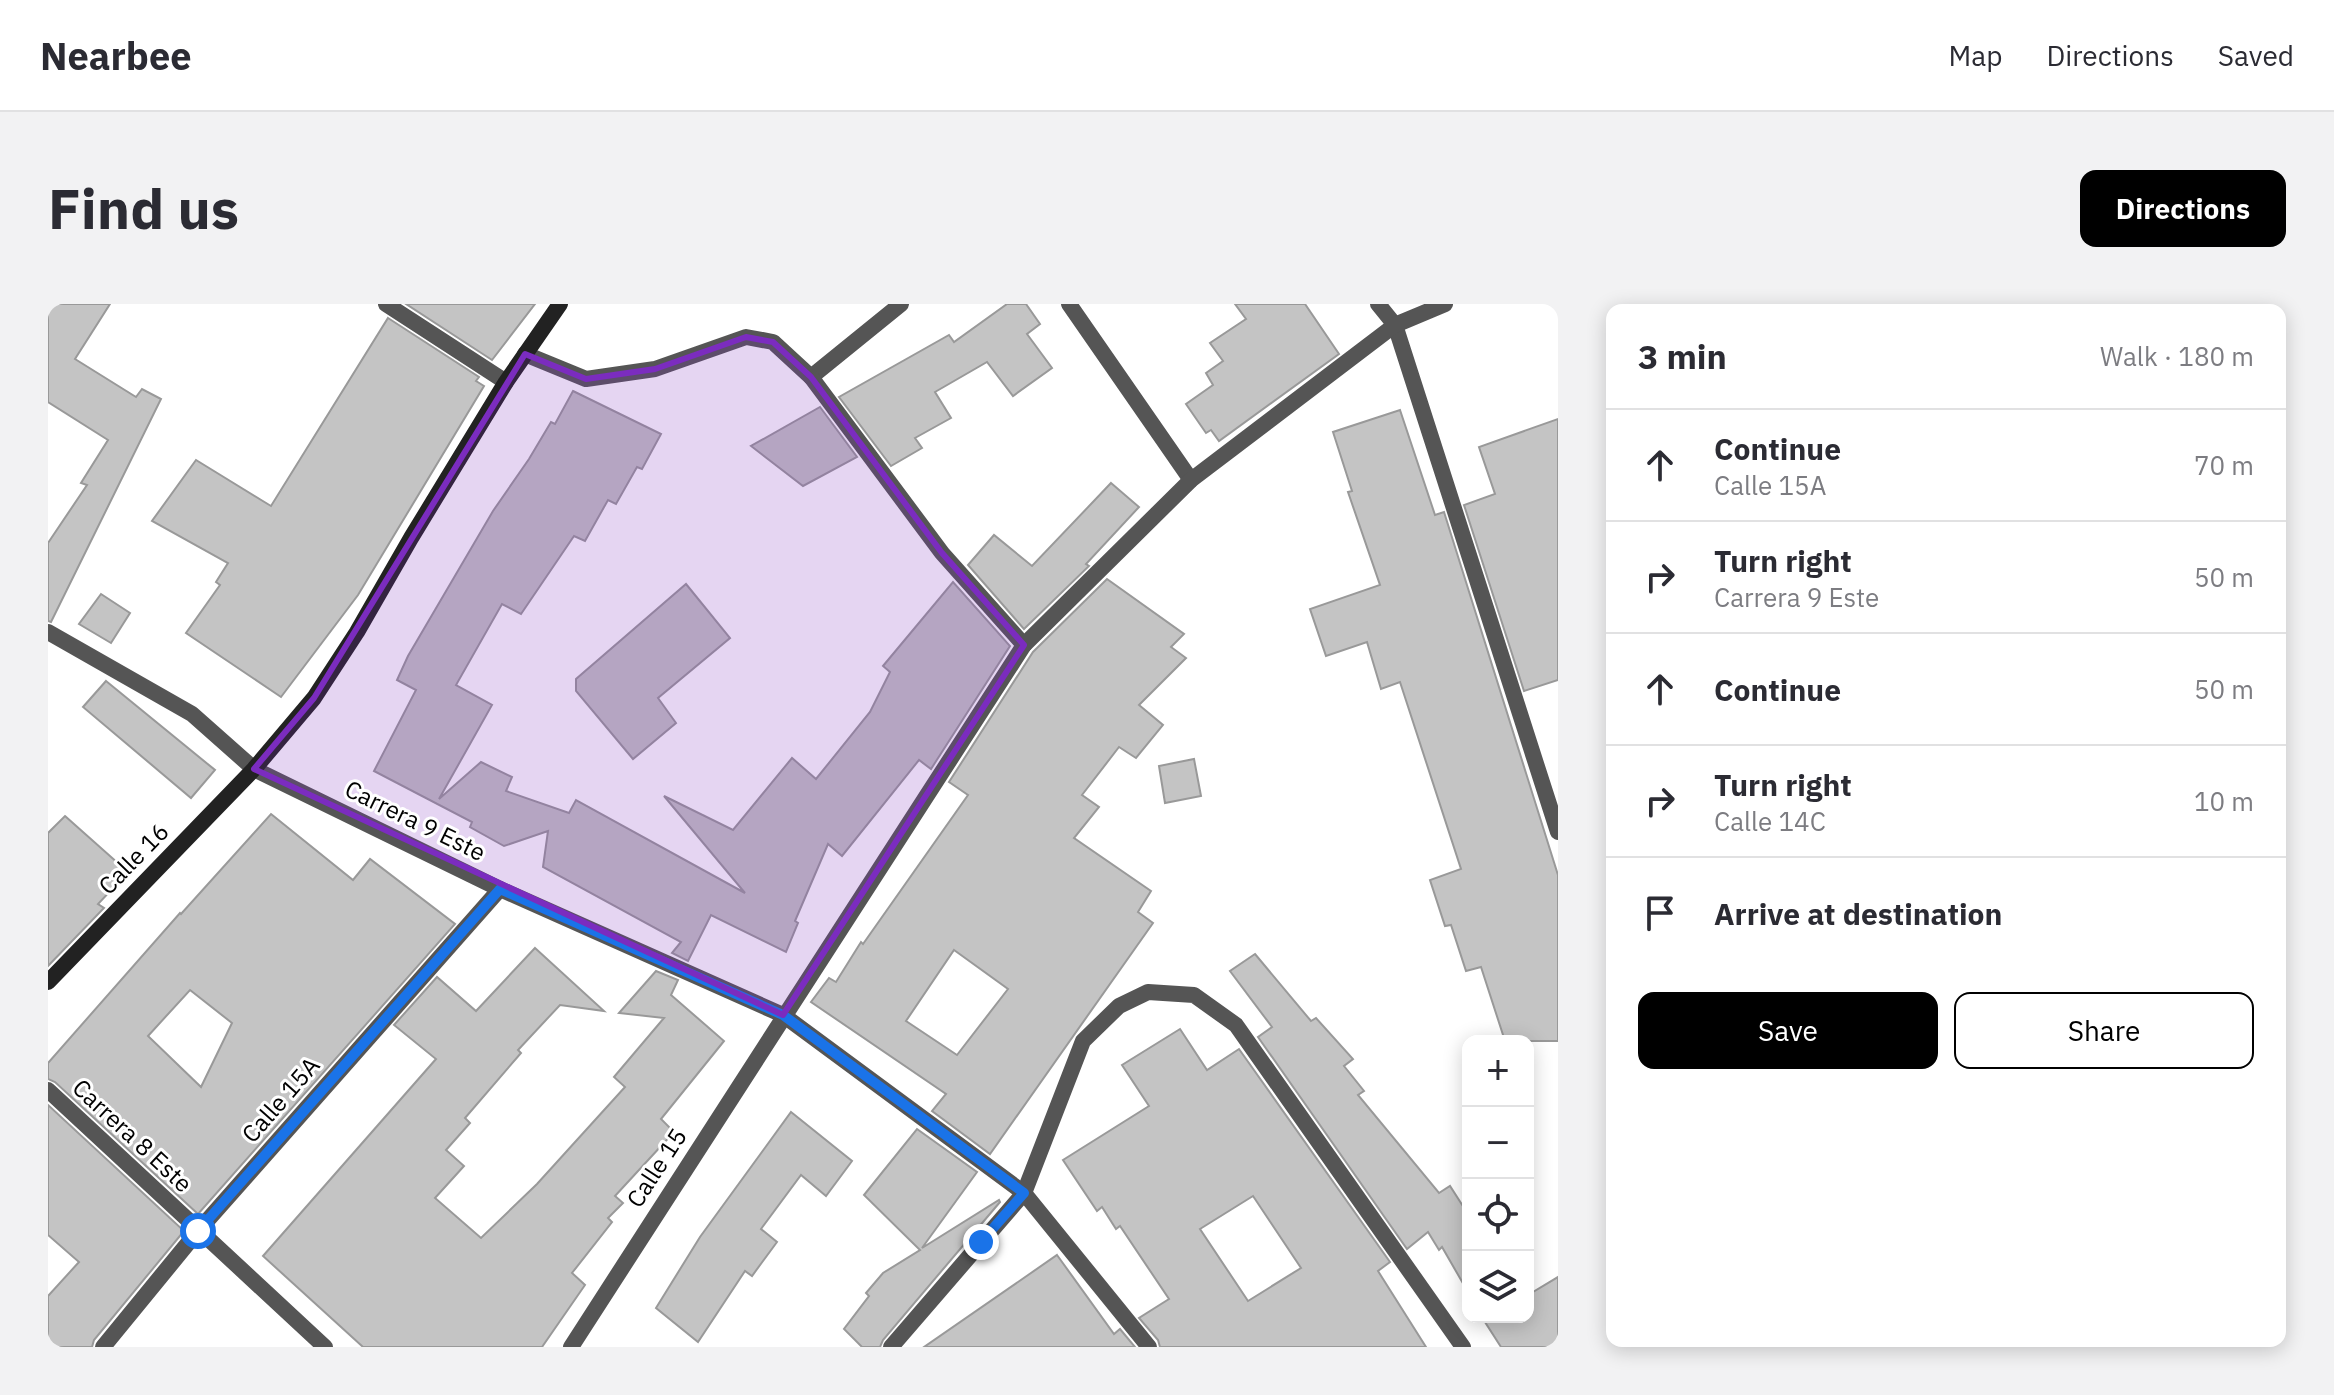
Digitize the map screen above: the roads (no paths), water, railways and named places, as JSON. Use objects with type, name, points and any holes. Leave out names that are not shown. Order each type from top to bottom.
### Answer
[{"type":"main road","name":"Calle 16","points":[[48,982],[254,769],[314,698],[357,632],[506,382],[560,304]]},
{"type":"street","points":[[386,304],[506,382]]},
{"type":"street","points":[[811,377],[901,304]]},
{"type":"street","points":[[1069,304],[1191,480]]},
{"type":"street","points":[[1378,304],[1395,325],[1558,832]]},
{"type":"street","name":"Calle 15","points":[[571,1347],[1024,645],[1191,480],[1395,325],[1445,304]]},
{"type":"street","points":[[525,354],[586,379],[655,369],[746,337],[773,342],[811,377],[942,553],[1024,645]]},
{"type":"street","name":"Carrera 9 Este","points":[[48,632],[192,714],[254,769],[500,889],[783,1015],[1024,1193],[1149,1347]]},
{"type":"street","name":"Calle 15A","points":[[103,1347],[198,1231],[500,889]]},
{"type":"street","points":[[891,1347],[1024,1193],[1083,1041],[1119,1006],[1148,992],[1194,995],[1236,1025],[1463,1347]]},
{"type":"street","name":"Carrera 8 Este","points":[[48,1090],[325,1347]]}]
